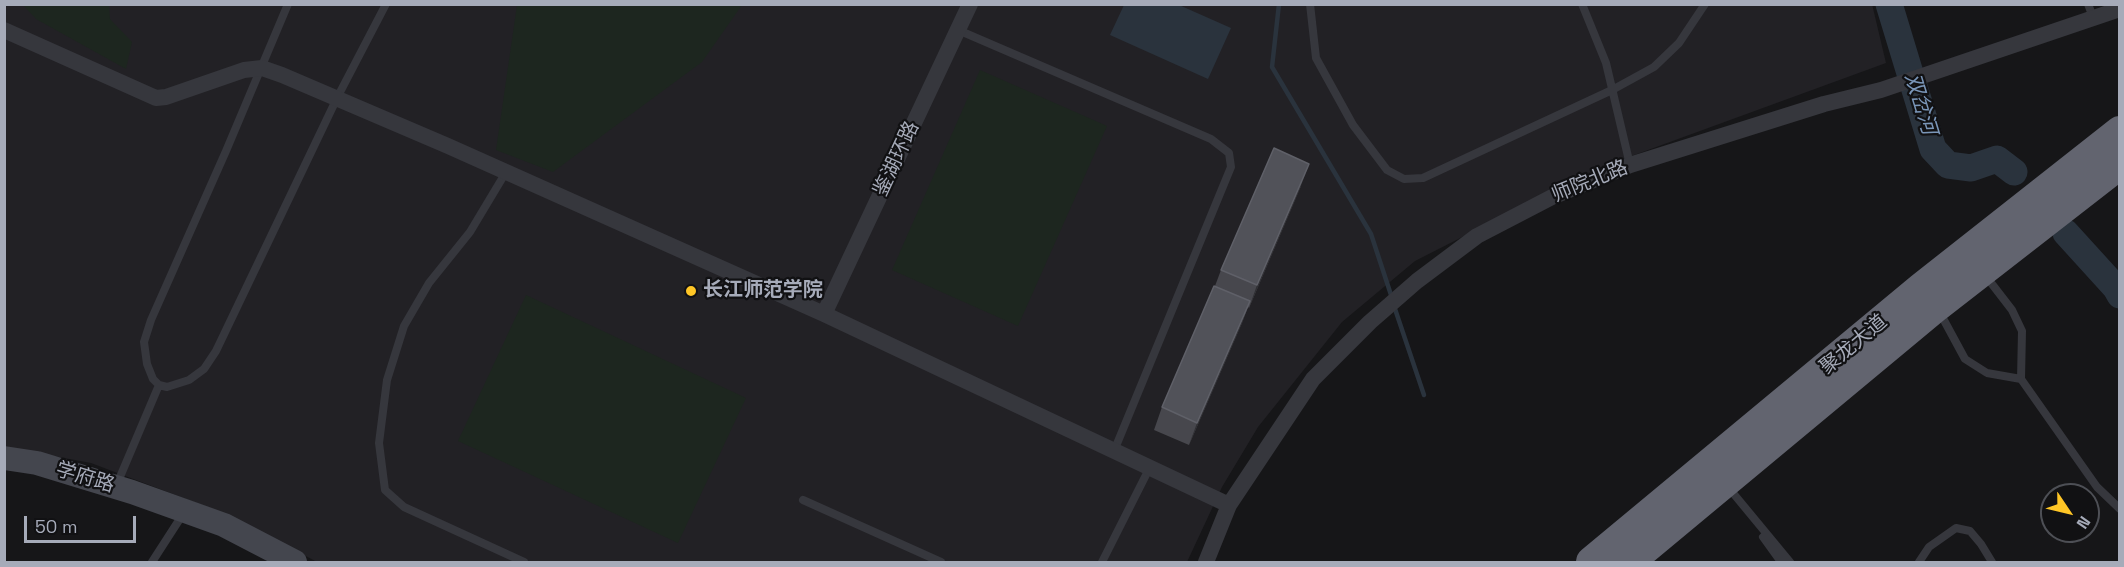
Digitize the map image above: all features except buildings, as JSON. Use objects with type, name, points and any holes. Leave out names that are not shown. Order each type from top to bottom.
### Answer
[{"type":"highway","name":"聚龙大道","points":[[1592,562],[1922,288],[2120,132]]},
{"type":"highway","name":"聚龙大道","points":[[1628,562],[1936,306],[2120,163]]},
{"type":"street","name":"鉴湖环路","points":[[824,314],[970,4]]},
{"type":"street","name":"师院北路","points":[[1206,562],[1229,505],[1312,379],[1417,280],[1477,236],[1554,195],[1630,165],[1944,69],[2091,11],[2120,9]]},
{"type":"street","points":[[4,30],[156,98],[244,70],[261,68],[337,98],[824,314],[1229,505]]},
{"type":"street","name":"学府路","points":[[4,458],[37,463],[185,511],[224,525],[295,562]]},
{"type":"lane","points":[[288,4],[144,342],[147,364],[153,379],[159,385],[167,387],[189,380],[204,369],[216,351],[337,98],[386,4]]},
{"type":"lane","points":[[1310,4],[1316,58],[1353,125],[1387,170],[1404,179],[1423,178],[1612,90],[1654,68],[1679,43],[1705,4]]},
{"type":"lane","points":[[1582,4],[1606,63],[1630,165]]},
{"type":"lane","points":[[958,30],[1212,139],[1229,153],[1231,167],[1114,451]]},
{"type":"lane","points":[[506,172],[470,232],[429,283],[404,326],[387,380],[379,443],[385,490],[404,507],[524,562]]},
{"type":"lane","points":[[1981,270],[2012,310],[2022,331],[2021,379],[2097,487],[2120,509]]},
{"type":"lane","points":[[1936,306],[1965,359],[1987,373],[2021,379]]},
{"type":"lane","points":[[115,488],[159,385]]},
{"type":"lane","points":[[1102,562],[1150,467]]},
{"type":"lane","points":[[1724,482],[1781,562]]},
{"type":"lane","points":[[1724,482],[1790,562]]},
{"type":"lane","points":[[803,500],[941,562]]},
{"type":"lane","points":[[152,562],[185,511]]},
{"type":"lane","points":[[1919,562],[1929,547],[1956,528],[1970,531],[1992,562]]},
{"type":"shaded area","points":[[517,4],[742,5],[702,62],[553,172],[496,150]]},
{"type":"shaded area","name":"长江师范学院","points":[[1872,4],[1886,63],[1596,169],[1415,261],[1342,322],[1258,427],[1222,487],[1187,562],[317,562],[231,516],[91,463],[5,447],[4,5]]},
{"type":"shaded area","points":[[23,5],[109,5],[110,19],[132,42],[126,69],[36,19]]},
{"type":"shaded area","points":[[1124,5],[1179,5],[1231,28],[1208,79],[1110,35]]},
{"type":"shaded area","points":[[980,70],[1107,126],[1018,326],[892,270]]},
{"type":"shaded area","points":[[526,295],[746,398],[678,543],[458,441]]},
{"type":"waterway","points":[[1279,4],[1272,67],[1371,234],[1392,298]]},
{"type":"waterway","name":"双岔河","points":[[1889,4],[1933,149],[1948,165],[1971,168],[1997,159],[2014,172]]},
{"type":"waterway","name":"双岔河","points":[[2066,233],[2120,295]]},
{"type":"waterway","points":[[1394,306],[1424,395]]},
{"type":"place","name":"长江师范学院","points":[[691,291]]}]
